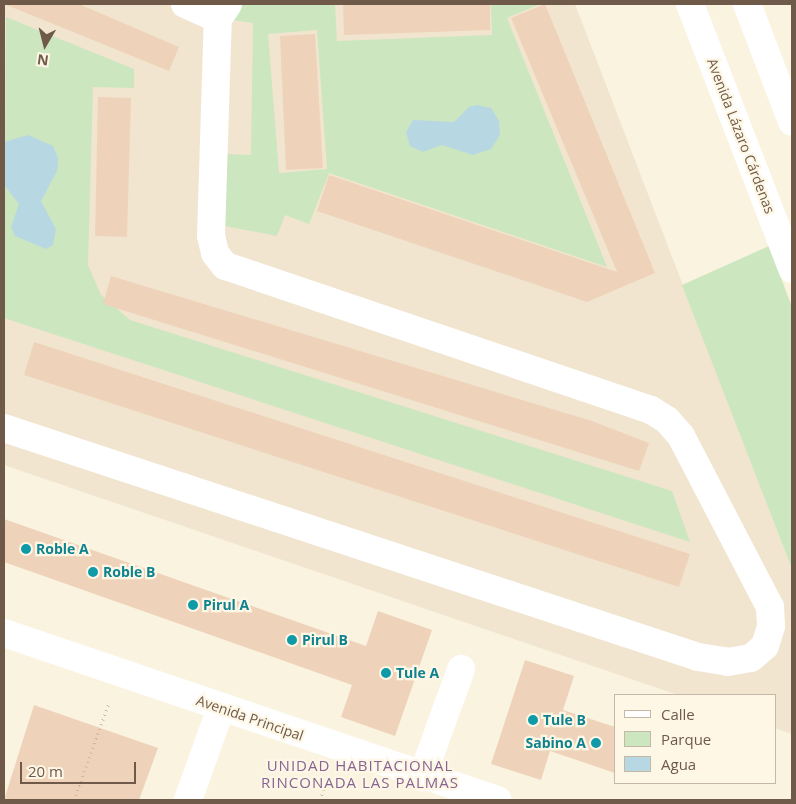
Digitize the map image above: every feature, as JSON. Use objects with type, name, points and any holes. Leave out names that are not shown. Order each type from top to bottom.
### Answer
[{"type":"street","points":[[4,428],[698,658],[728,662],[751,658],[765,646],[771,626],[770,608],[681,436],[667,420],[651,410],[225,266],[215,253],[211,236],[223,12],[185,4]]},
{"type":"street","name":"Avenida Lázaro Cárdenas","points":[[690,4],[792,269]]},
{"type":"street","points":[[746,4],[792,122]]},
{"type":"street","name":"Avenida Principal","points":[[4,633],[422,777],[447,793],[498,800]]},
{"type":"street","points":[[422,777],[461,669]]},
{"type":"street","points":[[188,800],[221,708]]},
{"type":"path","points":[[74,800],[119,674]]},
{"type":"shaded area","points":[[4,4],[575,4],[792,569],[792,734],[776,728],[776,694],[675,694],[4,465]]},
{"type":"green space","points":[[242,4],[335,4],[337,41],[492,35],[491,4],[540,4],[507,18],[607,267],[329,173],[309,224],[285,215],[277,236],[225,226],[226,154],[251,155],[253,23],[232,20]],"holes":[[[317,30],[327,169],[279,173],[268,34]]]},
{"type":"green space","points":[[6,17],[134,69],[134,88],[93,87],[88,265],[101,295],[130,320],[672,491],[690,542],[4,318]]},
{"type":"green space","points":[[769,246],[792,307],[792,569],[682,285]]},
{"type":"water","points":[[477,105],[491,108],[499,121],[500,135],[491,149],[473,155],[442,145],[423,152],[410,146],[406,132],[413,120],[454,122],[469,107]]},
{"type":"water","points":[[28,135],[53,146],[58,158],[57,171],[41,201],[56,229],[53,245],[46,249],[15,236],[11,227],[19,204],[4,185],[4,142]]},
{"type":"building","points":[[4,4],[79,4],[179,47],[169,71]]},
{"type":"building","points":[[343,4],[490,4],[490,30],[344,35]]},
{"type":"building","points":[[545,4],[655,273],[587,302],[317,211],[329,175],[617,272],[511,18]]},
{"type":"building","points":[[315,34],[323,168],[286,170],[280,36]]},
{"type":"building","points":[[98,97],[131,98],[127,237],[95,236]]},
{"type":"building","points":[[111,276],[592,421],[649,443],[639,471],[103,304]]},
{"type":"building","points":[[34,342],[690,554],[679,587],[24,375]]},
{"type":"building","points":[[4,519],[366,646],[378,611],[432,630],[395,736],[341,717],[352,685],[4,562]]},
{"type":"building","name":"Tule B","points":[[525,660],[574,676],[563,710],[614,727],[614,773],[550,751],[541,780],[491,764]]},
{"type":"building","points":[[34,705],[158,748],[139,800],[4,800]]},
{"type":"place","name":"Roble A","points":[[26,549]]},
{"type":"place","name":"Roble B","points":[[93,572]]},
{"type":"place","name":"Pirul A","points":[[193,605]]},
{"type":"place","name":"Pirul B","points":[[292,640]]},
{"type":"place","name":"Tule A","points":[[386,673]]},
{"type":"place","name":"Tule B","points":[[533,720]]},
{"type":"place","name":"Sabino A","points":[[596,743]]},
{"type":"district","name":"UNIDAD HABITACIONAL RINCONADA LAS PALMAS","points":[[360,774]]}]
